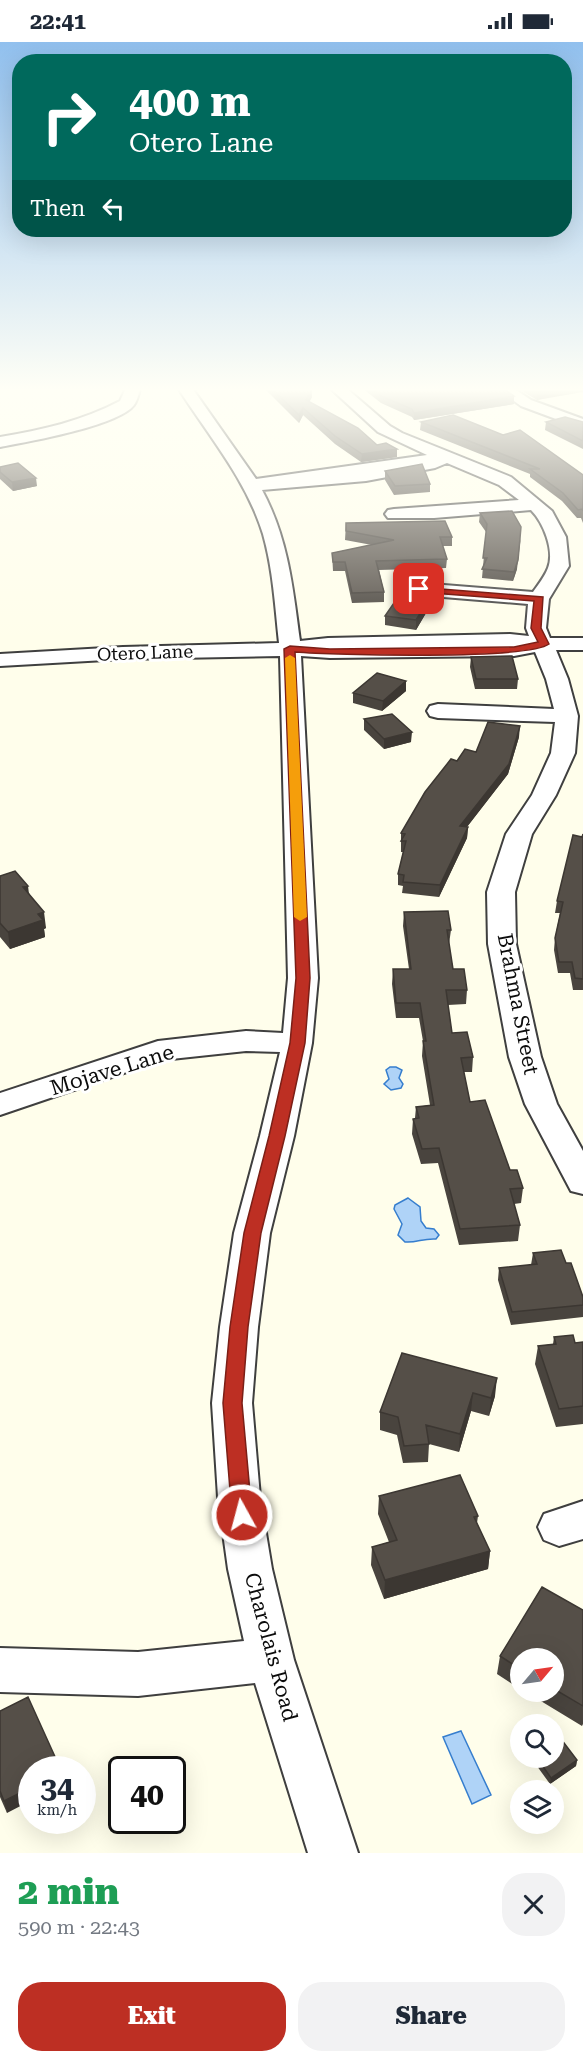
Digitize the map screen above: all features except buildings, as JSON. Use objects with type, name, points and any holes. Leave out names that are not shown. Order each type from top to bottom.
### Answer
[{"type":"street","name":"Charolais Road","points":[[242,473],[266,517],[275,546],[285,596],[290,649],[303,978],[297,1043],[277,1136],[252,1233],[239,1327],[232,1403],[239,1497],[250,1569],[271,1660],[333,1853]]},
{"type":"street","points":[[250,485],[287,485],[387,473]]},
{"type":"street","name":"Brahma Street","points":[[484,473],[505,481],[546,515],[557,537],[559,551],[559,566],[539,599],[536,628],[557,680],[567,716],[563,753],[544,795],[519,834],[501,892],[502,944],[525,1057],[541,1104],[574,1149],[583,1182]]},
{"type":"street","points":[[394,513],[434,513],[535,504]]},
{"type":"street","points":[[419,589],[539,599]]},
{"type":"street","name":"Otero Lane","points":[[0,660],[123,653],[290,649],[339,643],[510,640],[544,644],[583,644]]},
{"type":"street","points":[[438,711],[567,716]]},
{"type":"street","name":"Mojave Lane","points":[[0,1104],[158,1051],[246,1041],[297,1043]]},
{"type":"street","points":[[0,1670],[138,1674],[271,1660]]},
{"type":"water","points":[[390,1067],[402,1070],[399,1078],[403,1084],[401,1088],[391,1090],[384,1084],[389,1079],[386,1070]]},
{"type":"water","points":[[408,1198],[420,1207],[421,1221],[426,1228],[434,1229],[439,1235],[436,1239],[405,1242],[398,1235],[402,1224],[394,1209],[395,1205]]},
{"type":"water","points":[[461,1731],[491,1795],[472,1804],[443,1737]]},
{"type":"slow traffic","points":[[290,658],[300,917]]},
{"type":"route","points":[[242,1515],[232,1403],[239,1327],[252,1233],[277,1136],[297,1043],[303,978],[290,649],[330,652],[514,650],[544,644],[536,628],[539,599],[419,589]]}]
